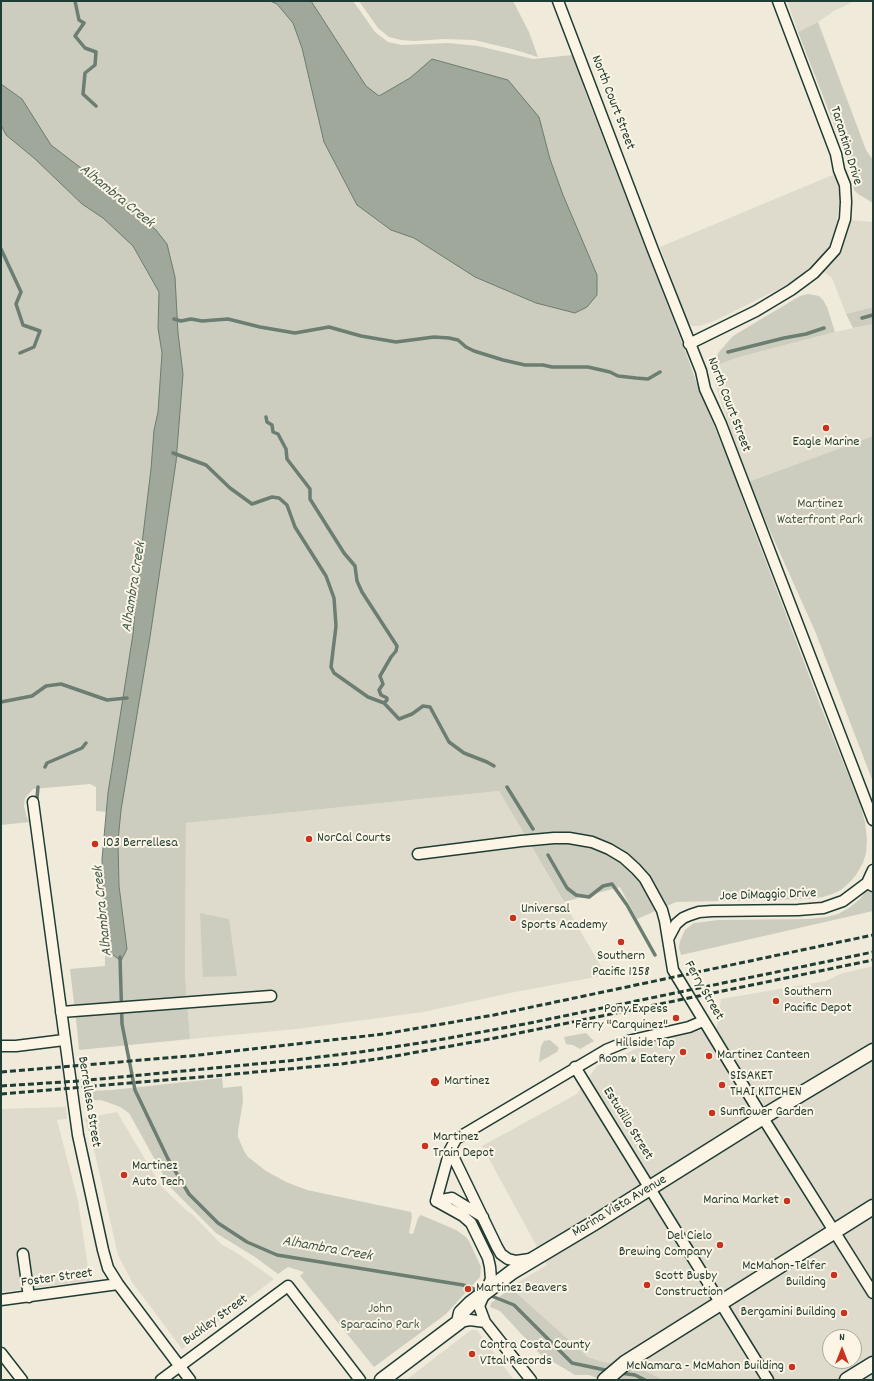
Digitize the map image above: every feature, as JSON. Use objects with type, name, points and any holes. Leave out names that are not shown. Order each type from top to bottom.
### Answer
[{"type":"main road","name":"Marina Vista Avenue","points":[[382,1380],[459,1322],[461,1313],[475,1305],[492,1283],[873,1051]]},
{"type":"main road","points":[[605,1380],[625,1363],[873,1207]]},
{"type":"main road","points":[[847,1380],[873,1364]]},
{"type":"street","name":"North Court Street","points":[[558,1],[701,372],[705,389],[721,424],[873,820]]},
{"type":"street","name":"Tarantino Drive","points":[[689,344],[756,311],[791,290],[814,273],[835,250],[845,220],[845,185],[839,170],[836,154],[778,1]]},
{"type":"street","name":"Berrellesa Street","points":[[33,802],[78,1135],[108,1268],[118,1284],[190,1380]]},
{"type":"street","name":"Ferry Street","points":[[418,854],[554,838],[569,838],[592,842],[609,849],[624,858],[636,869],[645,880],[662,910],[673,970],[763,1118],[873,1293]]},
{"type":"street","points":[[870,884],[873,870]]},
{"type":"street","name":"Joe DiMaggio Drive","points":[[668,940],[676,924],[682,918],[699,912],[823,908],[843,901],[870,884]]},
{"type":"street","points":[[61,1012],[271,996]]},
{"type":"street","points":[[436,1200],[450,1150],[456,1139],[606,1050],[628,1041],[688,1027],[703,1021]]},
{"type":"street","points":[[1,1046],[16,1046],[64,1040]]},
{"type":"street","name":"Estudillo Street","points":[[575,1067],[768,1380]]},
{"type":"street","points":[[450,1150],[501,1254],[508,1259],[516,1261],[534,1258]]},
{"type":"street","points":[[436,1200],[452,1198],[483,1217]]},
{"type":"street","points":[[436,1200],[463,1216],[471,1223],[488,1258],[492,1283]]},
{"type":"street","points":[[23,1254],[29,1297]]},
{"type":"street","name":"Foster Street","points":[[1,1300],[118,1284]]},
{"type":"street","name":"Buckley Street","points":[[161,1380],[288,1286],[360,1380]]},
{"type":"street","points":[[475,1305],[485,1322],[531,1380]]},
{"type":"street","points":[[459,1322],[470,1320],[485,1322]]},
{"type":"street","points":[[1,1353],[22,1380]]},
{"type":"shaded area","points":[[787,1],[855,1],[834,11],[818,22],[798,32]]},
{"type":"shaded area","points":[[835,174],[840,200],[837,219],[873,222],[873,307],[846,314],[832,278],[814,264],[793,282],[714,321],[699,326],[692,326],[687,321],[660,247]]},
{"type":"shaded area","points":[[873,324],[873,436],[748,482],[715,384],[715,366],[739,357],[835,332]]},
{"type":"shaded area","points":[[499,791],[606,975],[515,992],[423,1012],[297,1029],[190,1039],[185,974],[186,823]]},
{"type":"shaded area","points":[[873,966],[873,1380],[664,1380],[637,1367],[603,1362],[588,1357],[511,1288],[515,1284],[547,1265],[482,1146],[577,1094],[597,1066],[647,1044],[717,1026],[721,999],[826,981],[840,974]]},
{"type":"shaded area","points":[[66,1107],[67,1119],[57,1120],[78,1201],[90,1281],[1,1292],[1,1109]]},
{"type":"shaded area","points":[[117,1112],[161,1186],[193,1215],[221,1244],[240,1255],[274,1279],[182,1349],[132,1282],[118,1255],[95,1154],[85,1118]]},
{"type":"shaded area","points":[[471,1330],[477,1330],[514,1380],[406,1380]]},
{"type":"green space","points":[[1,1],[353,1],[375,32],[388,42],[402,45],[448,43],[478,46],[533,59],[573,55],[586,94],[701,395],[732,468],[821,707],[860,804],[865,822],[867,840],[866,853],[863,863],[850,882],[841,890],[823,897],[807,899],[676,902],[637,919],[620,887],[564,902],[499,791],[186,823],[185,974],[190,1039],[79,1050],[70,969],[105,966],[105,949],[121,961],[122,915],[119,886],[118,841],[120,813],[96,811],[96,787],[90,784],[33,789],[25,798],[24,806],[27,818],[30,822],[1,825]]},
{"type":"green space","points":[[359,1],[513,1],[529,32],[538,57],[474,40],[444,39],[415,41],[389,37],[378,28]]},
{"type":"green space","points":[[818,22],[866,150],[873,160],[873,203],[854,190],[851,168],[798,32]]},
{"type":"green space","points":[[808,294],[819,296],[823,300],[827,307],[835,332],[739,357],[715,366],[716,358],[719,352],[733,336],[800,296]]},
{"type":"green space","points":[[873,307],[873,324],[853,328],[846,314]]},
{"type":"green space","name":"Martinez Waterfront Park","points":[[873,436],[873,782],[815,631],[748,482]]},
{"type":"green space","points":[[873,882],[873,911],[681,955],[679,948],[680,941],[685,930],[694,923],[718,920],[809,919],[827,917],[838,914],[849,908],[860,899]]},
{"type":"green space","points":[[200,913],[229,919],[237,976],[203,977]]},
{"type":"green space","points":[[586,1033],[594,1041],[580,1049],[573,1045],[566,1044],[564,1037]]},
{"type":"green space","points":[[550,1040],[559,1048],[557,1052],[539,1062],[541,1046],[544,1041]]},
{"type":"green space","name":"John Sparacino Park","points":[[222,1078],[223,1088],[242,1086],[243,1101],[238,1137],[248,1157],[266,1171],[286,1182],[307,1190],[411,1212],[412,1216],[409,1233],[413,1234],[418,1218],[421,1215],[456,1230],[469,1241],[481,1267],[480,1277],[446,1314],[374,1367],[300,1276],[304,1272],[288,1267],[278,1274],[255,1257],[216,1233],[170,1187],[129,1113],[120,1107],[107,1102],[100,1100],[88,1101],[86,1091],[112,1090]]},
{"type":"green space","points":[[511,1288],[588,1357],[603,1362],[637,1367],[664,1380],[602,1380],[589,1375],[575,1375],[540,1354],[500,1311],[490,1307],[491,1303]]},
{"type":"water","points":[[270,1],[311,1],[366,86],[379,96],[410,78],[432,59],[508,80],[539,117],[550,159],[563,195],[597,275],[597,295],[587,307],[575,313],[536,303],[475,277],[414,238],[391,230],[357,205],[324,142],[302,48],[293,23],[277,4]]},
{"type":"water","points":[[1,84],[22,99],[51,145],[129,205],[156,230],[167,244],[175,277],[178,333],[183,374],[176,462],[150,637],[121,810],[118,841],[119,886],[127,949],[121,961],[105,949],[102,859],[108,793],[133,634],[154,430],[158,412],[162,353],[158,328],[159,292],[133,246],[103,218],[82,204],[34,158],[6,135],[1,125]]},
{"type":"waterway","points":[[75,1],[79,20],[84,23],[75,36],[85,48],[96,52],[95,65],[85,73],[83,94],[96,106]]},
{"type":"waterway","points":[[1,249],[21,292],[16,304],[23,325],[40,331],[34,347],[20,353]]},
{"type":"waterway","points":[[862,318],[873,315]]},
{"type":"waterway","points":[[174,319],[181,321],[191,319],[202,321],[228,319],[260,327],[295,333],[329,327],[361,336],[396,342],[434,337],[449,338],[458,340],[466,347],[474,351],[525,365],[588,367],[610,372],[618,376],[648,379],[660,372]]},
{"type":"waterway","points":[[728,352],[806,334],[824,328]]},
{"type":"waterway","points":[[266,417],[267,422],[272,425],[273,432],[278,434],[286,449],[287,459],[310,489],[310,499],[344,553],[355,566],[357,581],[362,592],[397,646],[396,651],[380,676],[383,684],[379,690],[381,695],[387,698],[384,703]]},
{"type":"waterway","points":[[173,453],[206,465],[230,488],[252,504],[272,497],[279,498],[287,505],[295,527],[326,576],[334,598],[336,626],[331,667],[334,673],[368,697],[384,703],[399,719],[412,714],[423,706],[430,707],[449,742],[464,753],[494,766]]},
{"type":"waterway","points":[[1,702],[32,696],[46,686],[61,684],[107,700],[127,698]]},
{"type":"waterway","points":[[45,767],[47,763],[82,748],[86,743]]},
{"type":"waterway","points":[[37,798],[38,787]]},
{"type":"waterway","points":[[507,787],[533,829]]},
{"type":"waterway","points":[[548,855],[567,888],[576,895],[589,897],[603,886],[612,884],[627,905],[655,955]]},
{"type":"waterway","name":"Alhambra Creek","points":[[120,957],[122,1024],[135,1090],[168,1159],[189,1194],[218,1223],[247,1242],[277,1255],[463,1285],[479,1291]]},
{"type":"waterway","name":"Alhambra Creek","points":[[489,1295],[514,1305],[572,1363],[610,1371]]},
{"type":"waterway","name":"Alhambra Creek","points":[[620,1373],[635,1375],[645,1380]]},
{"type":"railway","points":[[1,1072],[190,1056],[384,1034],[494,1015],[873,935]]},
{"type":"railway","points":[[1,1086],[79,1081],[287,1061],[433,1041],[530,1023],[873,952]]},
{"type":"railway","points":[[1,1094],[224,1075],[341,1064],[384,1058],[490,1039],[873,960]]},
{"type":"place","name":"Eagle Marine","points":[[826,428]]},
{"type":"place","name":"NorCal Courts","points":[[309,839]]},
{"type":"place","name":"103 Berrellesa","points":[[95,844]]},
{"type":"place","name":"Universal Sports Academy","points":[[513,918]]},
{"type":"place","name":"Southern Pacific 1258","points":[[621,942]]},
{"type":"place","name":"Southern Pacific Depot","points":[[776,1001]]},
{"type":"place","name":"Pony Expess Ferry \"Carquinez\"","points":[[676,1018]]},
{"type":"place","name":"Hillside Tap Room & Eatery","points":[[683,1052]]},
{"type":"place","name":"Martinez Canteen","points":[[709,1056]]},
{"type":"place","name":"Martinez","points":[[435,1082]]},
{"type":"place","name":"SISAKET THAI KITCHEN","points":[[722,1085]]},
{"type":"place","name":"Sunflower Garden","points":[[712,1113]]},
{"type":"place","name":"Martinez Train Depot","points":[[425,1146]]},
{"type":"place","name":"Martinez Auto Tech","points":[[124,1175]]},
{"type":"place","name":"Marina Market","points":[[787,1201]]},
{"type":"place","name":"Del Cielo Brewing Company","points":[[720,1245]]},
{"type":"place","name":"McMahon-Telfer Building","points":[[834,1275]]},
{"type":"place","name":"Scott Busby Construction","points":[[647,1285]]},
{"type":"place","name":"Martinez Beavers","points":[[468,1289]]},
{"type":"place","name":"Bergamini Building","points":[[844,1313]]},
{"type":"place","name":"Contra Costa County VItal Records","points":[[472,1354]]},
{"type":"place","name":"McNamara - McMahon Building","points":[[792,1367]]}]
